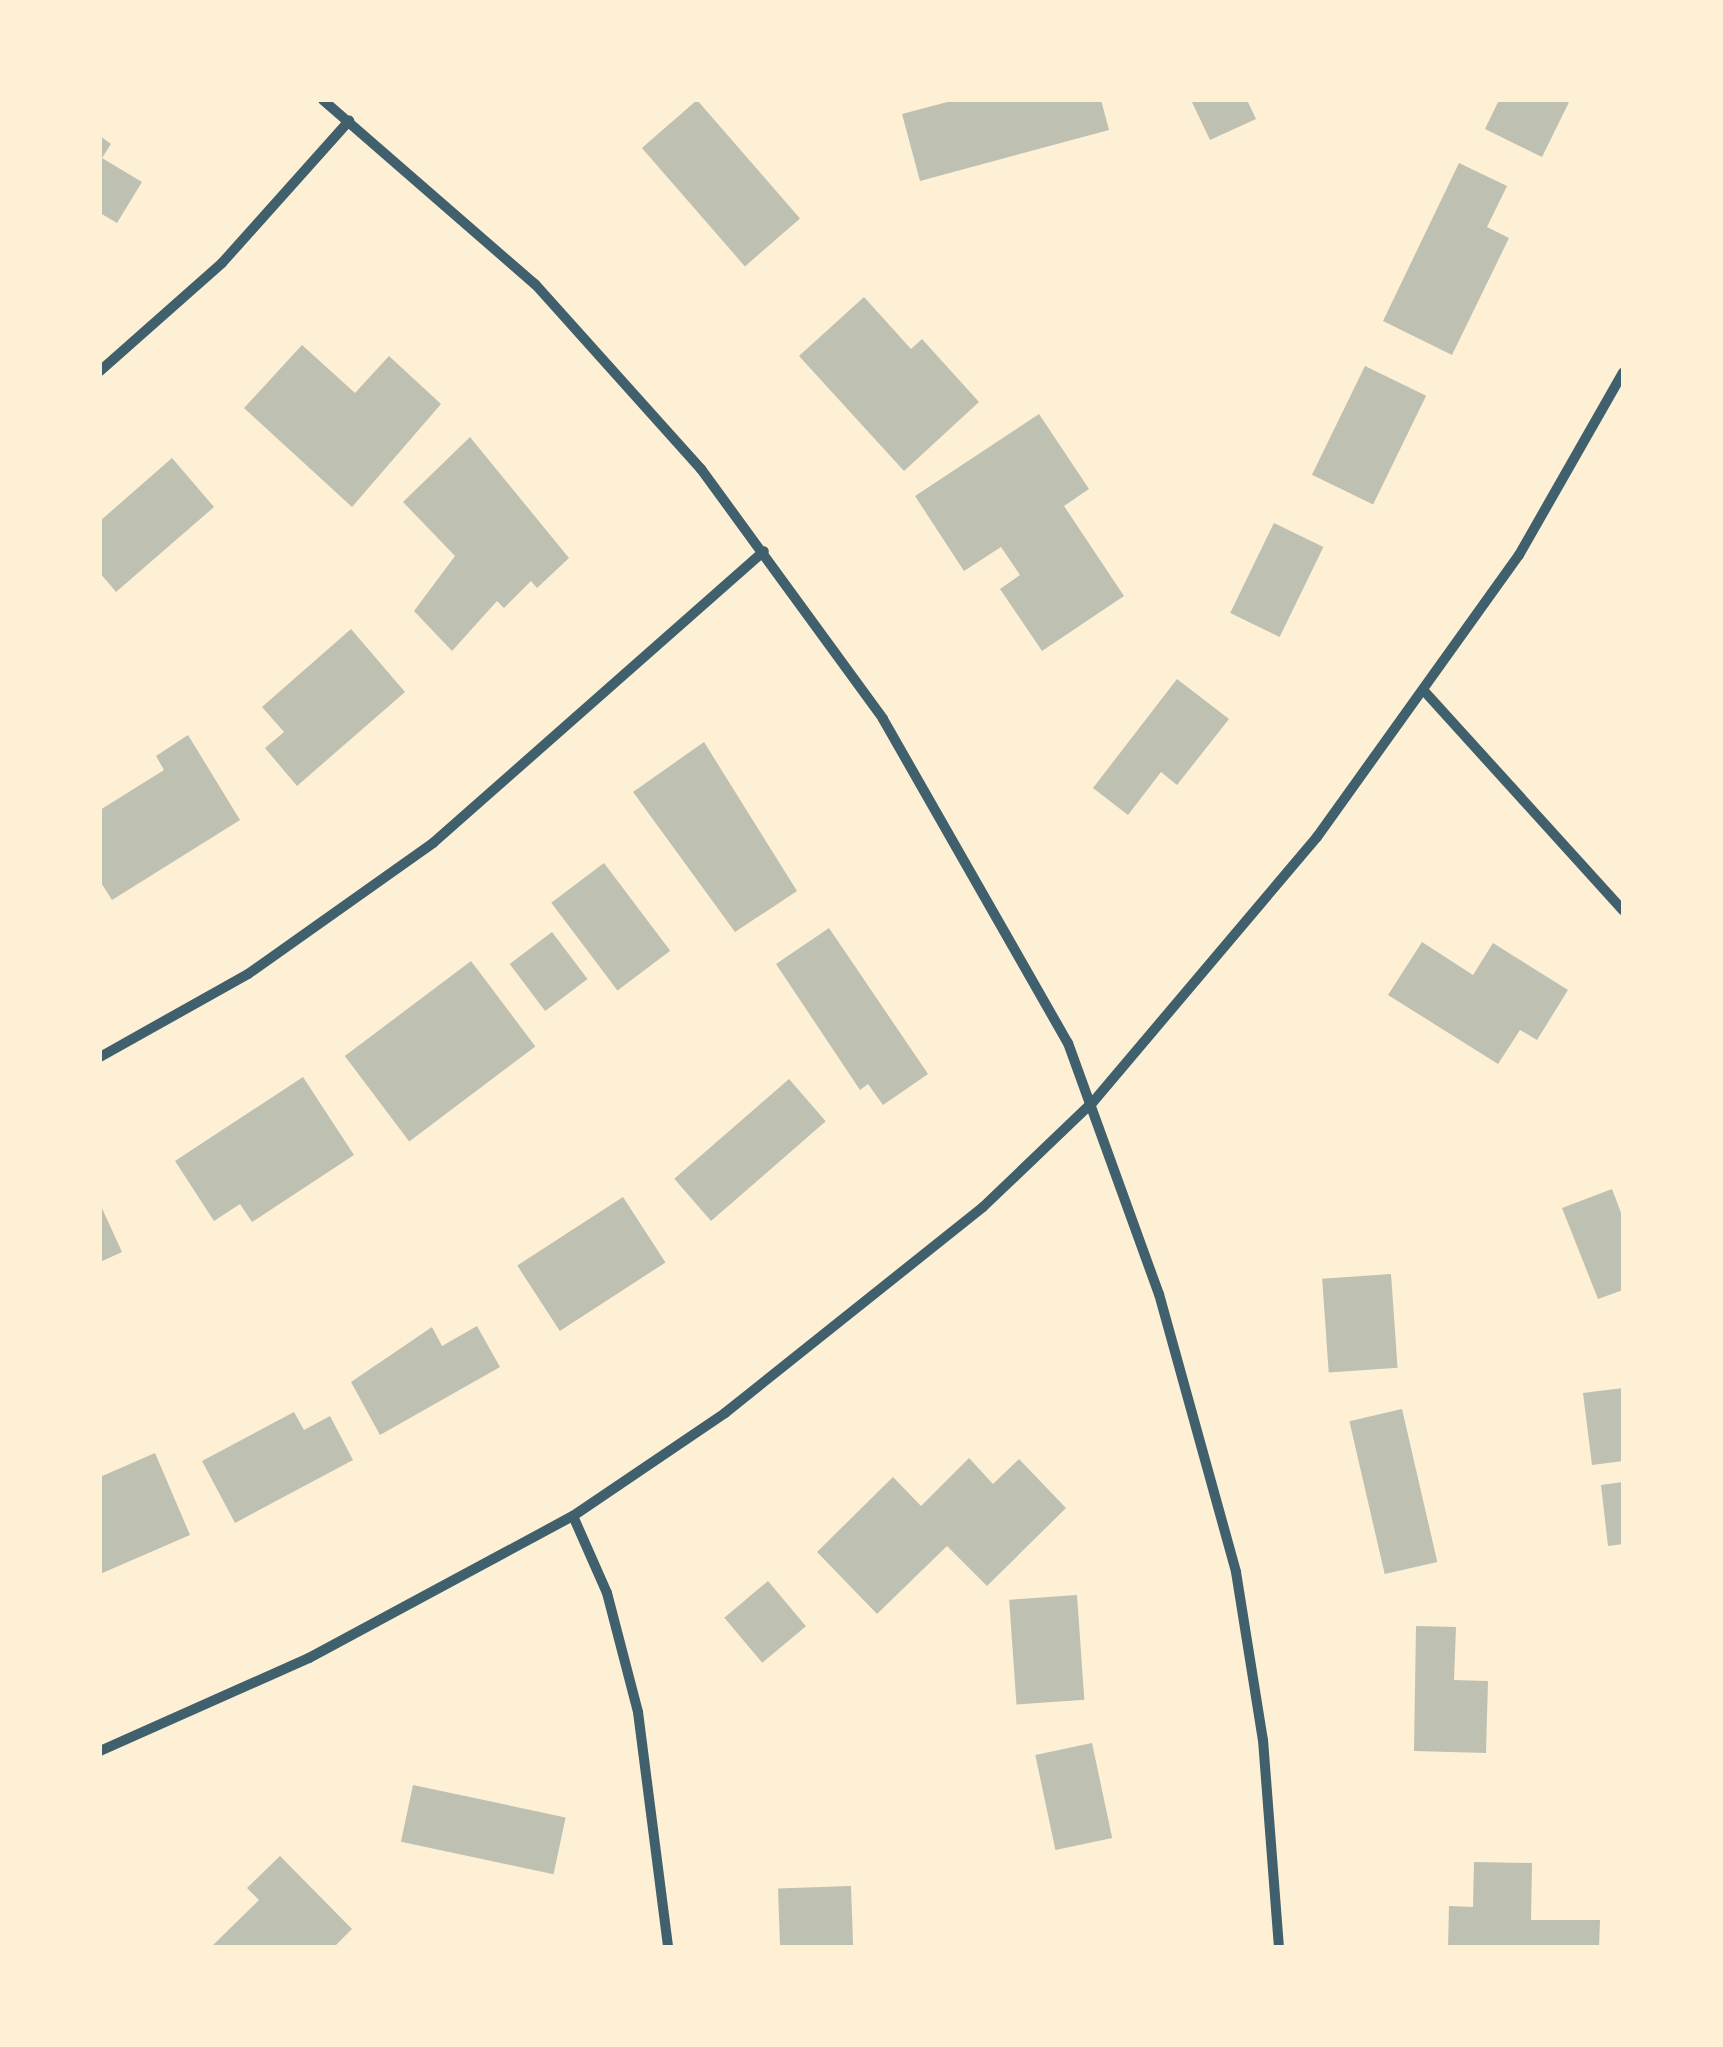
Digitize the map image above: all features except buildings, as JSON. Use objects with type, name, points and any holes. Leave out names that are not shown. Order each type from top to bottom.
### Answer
[{"type":"street","points":[[324,100],[588,337],[764,551],[925,786],[1093,1102],[1159,1294],[1236,1572],[1263,1740],[1279,1947]]},
{"type":"street","points":[[100,371],[222,263],[348,121]]},
{"type":"street","points":[[100,1751],[309,1658],[573,1516],[837,1328],[1093,1102],[1426,693],[1623,372]]},
{"type":"street","points":[[100,1057],[248,974],[433,844],[764,551]]},
{"type":"street","points":[[1426,693],[1623,910]]},
{"type":"street","points":[[573,1516],[608,1593],[638,1712],[668,1947]]}]
